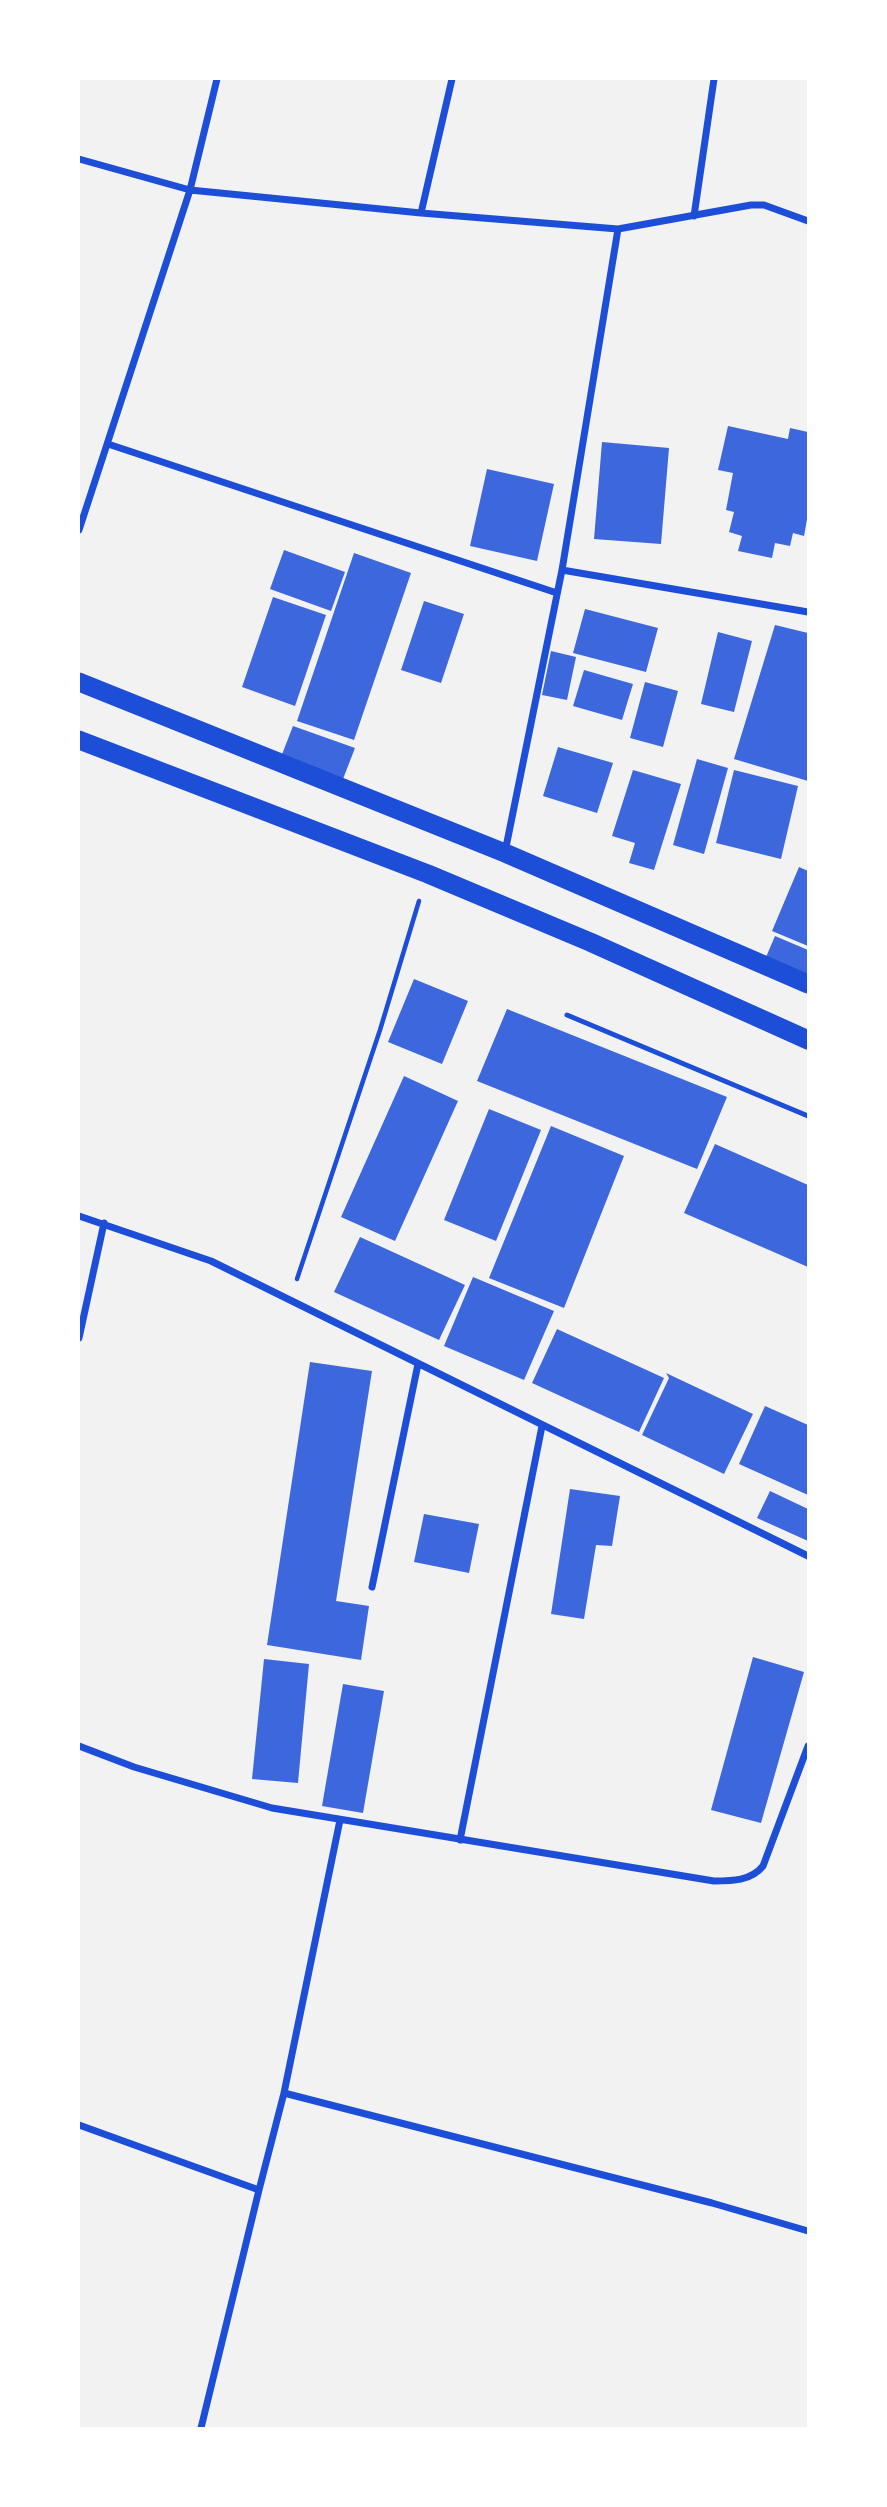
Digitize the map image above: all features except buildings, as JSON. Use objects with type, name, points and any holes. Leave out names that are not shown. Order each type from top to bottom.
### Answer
[{"type":"highway","points":[[79,682],[505,853],[808,984]]},
{"type":"highway","points":[[79,740],[428,874],[590,942],[808,1040]]},
{"type":"street","points":[[79,530],[190,190],[217,79]]},
{"type":"street","points":[[421,214],[452,79]]},
{"type":"street","points":[[694,216],[714,79]]},
{"type":"street","points":[[79,159],[190,190],[421,214],[618,229],[751,205],[764,205],[808,221]]},
{"type":"street","points":[[505,853],[562,569],[618,229]]},
{"type":"street","points":[[108,444],[556,593]]},
{"type":"street","points":[[562,569],[808,611]]},
{"type":"street","points":[[79,1216],[211,1261],[808,1556]]},
{"type":"street","points":[[79,1338],[104,1223]]},
{"type":"street","points":[[372,1587],[418,1364]]},
{"type":"street","points":[[460,1840],[542,1426]]},
{"type":"street","points":[[79,1746],[224,1795],[272,1808],[703,1881],[729,1881],[748,1878],[758,1872],[766,1860],[808,1746]]},
{"type":"street","points":[[201,2428],[284,2093],[340,1820]]},
{"type":"street","points":[[284,2093],[712,2203],[808,2231]]},
{"type":"street","points":[[79,2125],[259,2190]]},
{"type":"lane","points":[[567,1015],[808,1116]]},
{"type":"path","points":[[291,1299],[380,1030],[428,874]]}]
